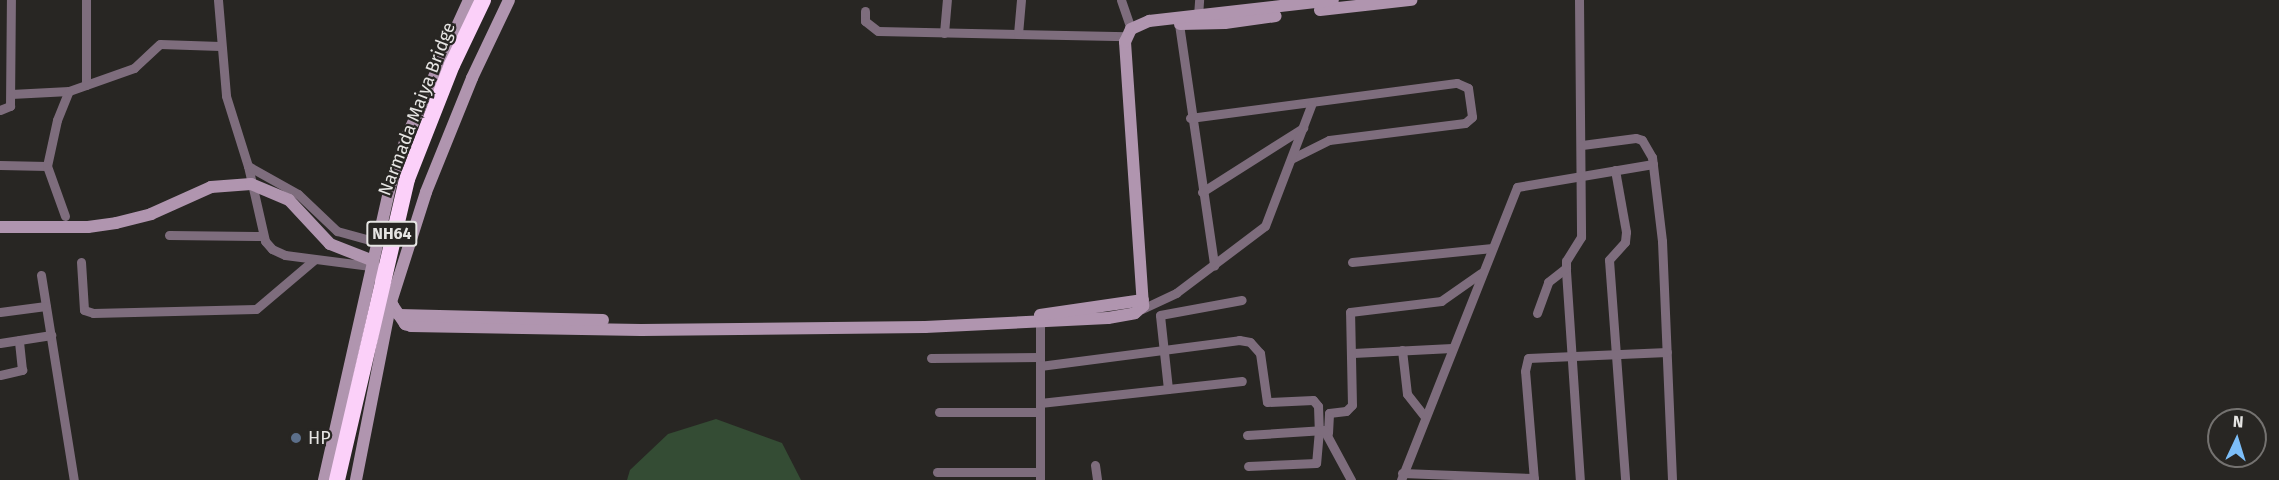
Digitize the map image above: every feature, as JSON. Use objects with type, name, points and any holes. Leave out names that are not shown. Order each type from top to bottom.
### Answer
[{"type":"highway","name":"Narmada Maiya Bridge","points":[[337,480],[407,179],[483,0]]},
{"type":"highway","name":"NH64","points":[[349,480],[410,200],[457,74],[492,0]]},
{"type":"main road","name":"NH64","points":[[324,480],[371,263],[407,136],[469,0]]},
{"type":"main road","points":[[356,480],[391,302],[426,192],[472,78],[509,0]]},
{"type":"main road","points":[[1149,21],[1179,24],[1254,10],[1333,0]]},
{"type":"main road","points":[[1143,305],[1129,32],[1149,21],[1254,10],[1411,0]]},
{"type":"main road","points":[[0,228],[88,227],[116,223],[232,183],[251,184],[289,200],[330,244],[371,263],[399,315],[411,326],[641,330],[1040,323],[1108,318],[1143,305]]},
{"type":"main road","points":[[399,315],[641,321],[925,319],[1040,315],[1143,305]]},
{"type":"street","points":[[0,110],[9,109],[11,94],[10,0]]},
{"type":"street","points":[[86,0],[86,85]]},
{"type":"street","points":[[218,0],[220,46],[228,105],[248,166],[263,236],[272,249],[315,259],[371,263]]},
{"type":"street","points":[[944,33],[947,0]]},
{"type":"street","points":[[1018,34],[1021,0]]},
{"type":"street","points":[[865,11],[865,21],[878,31],[1018,34],[1129,32],[1121,0]]},
{"type":"street","points":[[1198,16],[1200,0]]},
{"type":"street","points":[[1537,313],[1548,282],[1566,268],[1581,237],[1579,0]]},
{"type":"street","points":[[1179,24],[1190,118],[1214,265]]},
{"type":"street","points":[[11,94],[69,91],[134,68],[159,44],[220,46]]},
{"type":"street","points":[[1190,118],[1457,83],[1468,88],[1472,117],[1465,123],[1329,140],[1291,159]]},
{"type":"street","points":[[65,216],[47,166],[57,120],[69,91]]},
{"type":"street","points":[[1143,305],[1176,292],[1265,226],[1312,103]]},
{"type":"street","points":[[1202,192],[1303,128]]},
{"type":"street","points":[[1581,145],[1636,138],[1648,146],[1653,164],[1662,242],[1672,480]]},
{"type":"street","points":[[1653,164],[1517,187],[1402,477],[1534,479],[1526,364],[1533,356],[1667,352]]},
{"type":"street","points":[[0,165],[47,166]]},
{"type":"street","points":[[248,166],[298,194],[337,231],[377,242]]},
{"type":"street","points":[[1616,170],[1626,232],[1625,242],[1609,260],[1618,353],[1624,480]]},
{"type":"street","points":[[169,235],[263,236]]},
{"type":"street","points":[[1352,262],[1492,248]]},
{"type":"street","points":[[81,262],[84,310],[93,314],[256,309],[315,259]]},
{"type":"street","points":[[1566,268],[1580,480]]},
{"type":"street","points":[[1248,466],[1316,463],[1329,413],[1346,411],[1352,405],[1353,352],[1349,318],[1354,309],[1425,305],[1441,301],[1483,271]]},
{"type":"street","points":[[41,275],[74,480]]},
{"type":"street","points":[[1168,389],[1159,320],[1166,311],[1242,300]]},
{"type":"street","points":[[0,312],[46,306]]},
{"type":"street","points":[[937,472],[1040,476],[1040,323]]},
{"type":"street","points":[[0,343],[51,335]]},
{"type":"street","points":[[0,375],[22,370],[19,340]]},
{"type":"street","points":[[931,358],[1040,361],[1250,342],[1260,353],[1267,402],[1313,400],[1318,406],[1323,431],[1351,480]]},
{"type":"street","points":[[1353,352],[1452,348]]},
{"type":"street","points":[[1402,350],[1405,388],[1425,417]]},
{"type":"street","points":[[939,412],[1040,407],[1242,381]]},
{"type":"street","points":[[1247,435],[1323,431]]},
{"type":"street","points":[[1095,465],[1096,480]]},
{"type":"green space","points":[[716,419],[782,443],[801,480],[627,480],[630,470],[668,434]]},
{"type":"place","name":"HP","points":[[296,438]]}]
